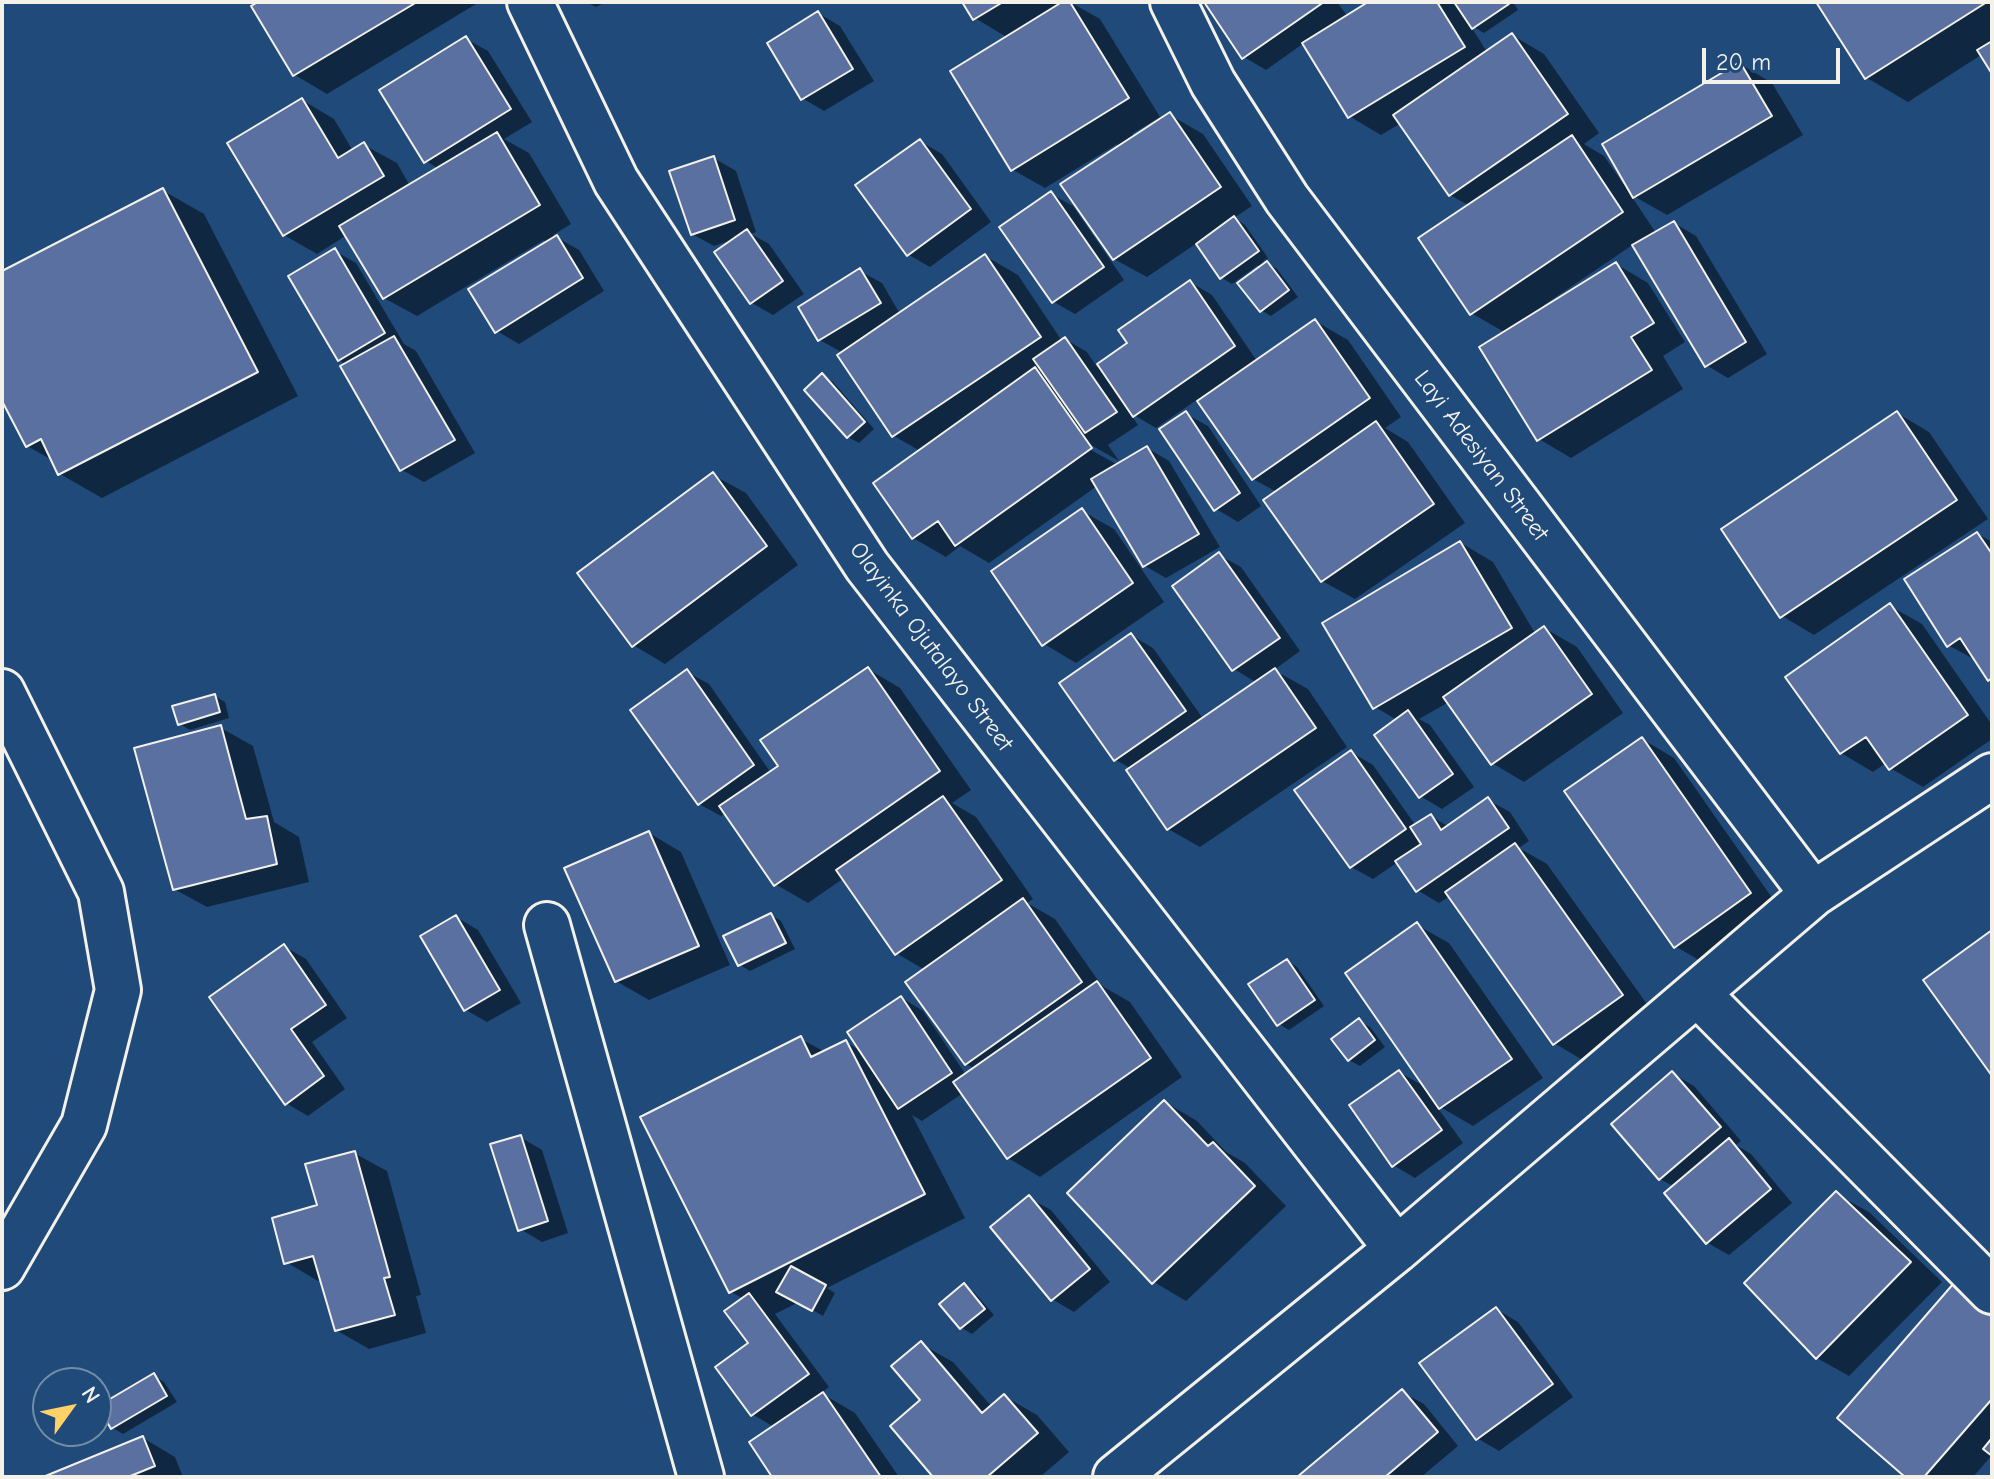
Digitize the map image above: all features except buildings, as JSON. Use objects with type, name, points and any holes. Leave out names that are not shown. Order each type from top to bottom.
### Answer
[{"type":"street","name":"Olayinka Ojutalayo Street","points":[[530,2],[616,181],[867,566],[1397,1249]]},
{"type":"street","name":"Layi Adesiyan Street","points":[[1173,2],[1213,83],[1287,199],[1813,894]]},
{"type":"street","points":[[2,692],[101,892],[118,990],[84,1125],[2,1267]]},
{"type":"street","points":[[1116,1477],[1397,1249],[1813,894],[1990,782]]},
{"type":"street","points":[[547,925],[701,1477]]},
{"type":"street","points":[[1697,993],[1992,1291]]}]
